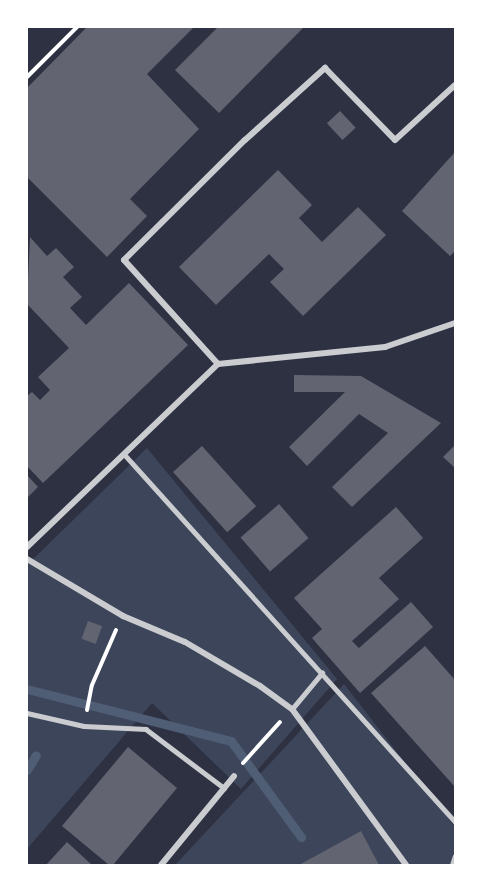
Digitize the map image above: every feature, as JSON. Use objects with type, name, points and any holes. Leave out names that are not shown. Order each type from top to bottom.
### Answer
[{"type":"street","points":[[218,364],[124,260],[245,140],[325,68],[395,140],[455,85]]},
{"type":"street","points":[[27,547],[218,364],[385,347],[444,330],[455,323]]},
{"type":"street","points":[[27,559],[123,616],[185,642],[260,686],[292,709],[406,865]]},
{"type":"street","points":[[162,865],[234,776]]},
{"type":"lane","points":[[125,455],[455,822]]},
{"type":"lane","points":[[292,709],[322,673]]},
{"type":"lane","points":[[27,713],[84,726],[146,729],[224,788]]},
{"type":"lane","points":[[452,865],[455,856]]},
{"type":"path","points":[[27,76],[77,27]]},
{"type":"path","points":[[84,726],[92,685],[123,616]]},
{"type":"path","points":[[252,753],[292,709]]},
{"type":"shaded area","points":[[147,448],[337,679],[241,789],[152,703],[27,849],[27,565]]},
{"type":"shaded area","points":[[344,684],[455,827],[455,865],[175,865]]},
{"type":"building","points":[[87,27],[194,27],[147,74],[199,129],[130,199],[147,216],[107,257],[27,177],[27,88]]},
{"type":"building","points":[[218,27],[304,27],[219,113],[175,70]]},
{"type":"building","points":[[340,111],[356,128],[343,140],[327,123]]},
{"type":"building","points":[[455,152],[455,251],[450,256],[402,211]]},
{"type":"building","points":[[278,170],[312,205],[299,218],[322,242],[358,207],[386,235],[303,316],[270,282],[284,269],[269,254],[216,305],[179,267]]},
{"type":"building","points":[[30,237],[47,256],[56,248],[74,267],[63,277],[82,297],[70,308],[86,325],[129,283],[188,345],[43,483],[27,466],[27,396],[32,392],[40,400],[50,390],[38,377],[69,348],[27,304]]},
{"type":"building","points":[[294,375],[361,376],[441,423],[352,507],[332,487],[388,433],[359,414],[307,466],[289,447],[345,392],[294,392]]},
{"type":"building","points":[[455,445],[455,468],[443,457]]},
{"type":"building","points":[[202,446],[256,506],[227,532],[173,472]]},
{"type":"building","points":[[27,475],[38,487],[27,498]]},
{"type":"building","points":[[279,504],[309,538],[270,571],[241,537]]},
{"type":"building","points":[[396,507],[423,538],[379,578],[399,599],[352,641],[359,648],[411,602],[433,627],[360,693],[312,638],[322,629],[294,598]]},
{"type":"building","points":[[88,621],[102,626],[96,644],[82,639]]},
{"type":"building","points":[[425,646],[455,680],[455,787],[371,693]]},
{"type":"building","points":[[128,747],[177,788],[113,865],[109,865],[62,826]]},
{"type":"building","points":[[361,831],[379,865],[299,865]]},
{"type":"building","points":[[67,842],[92,865],[46,865]]},
{"type":"waterway","points":[[27,689],[231,741],[301,837]]},
{"type":"waterway","points":[[27,770],[36,755]]}]
